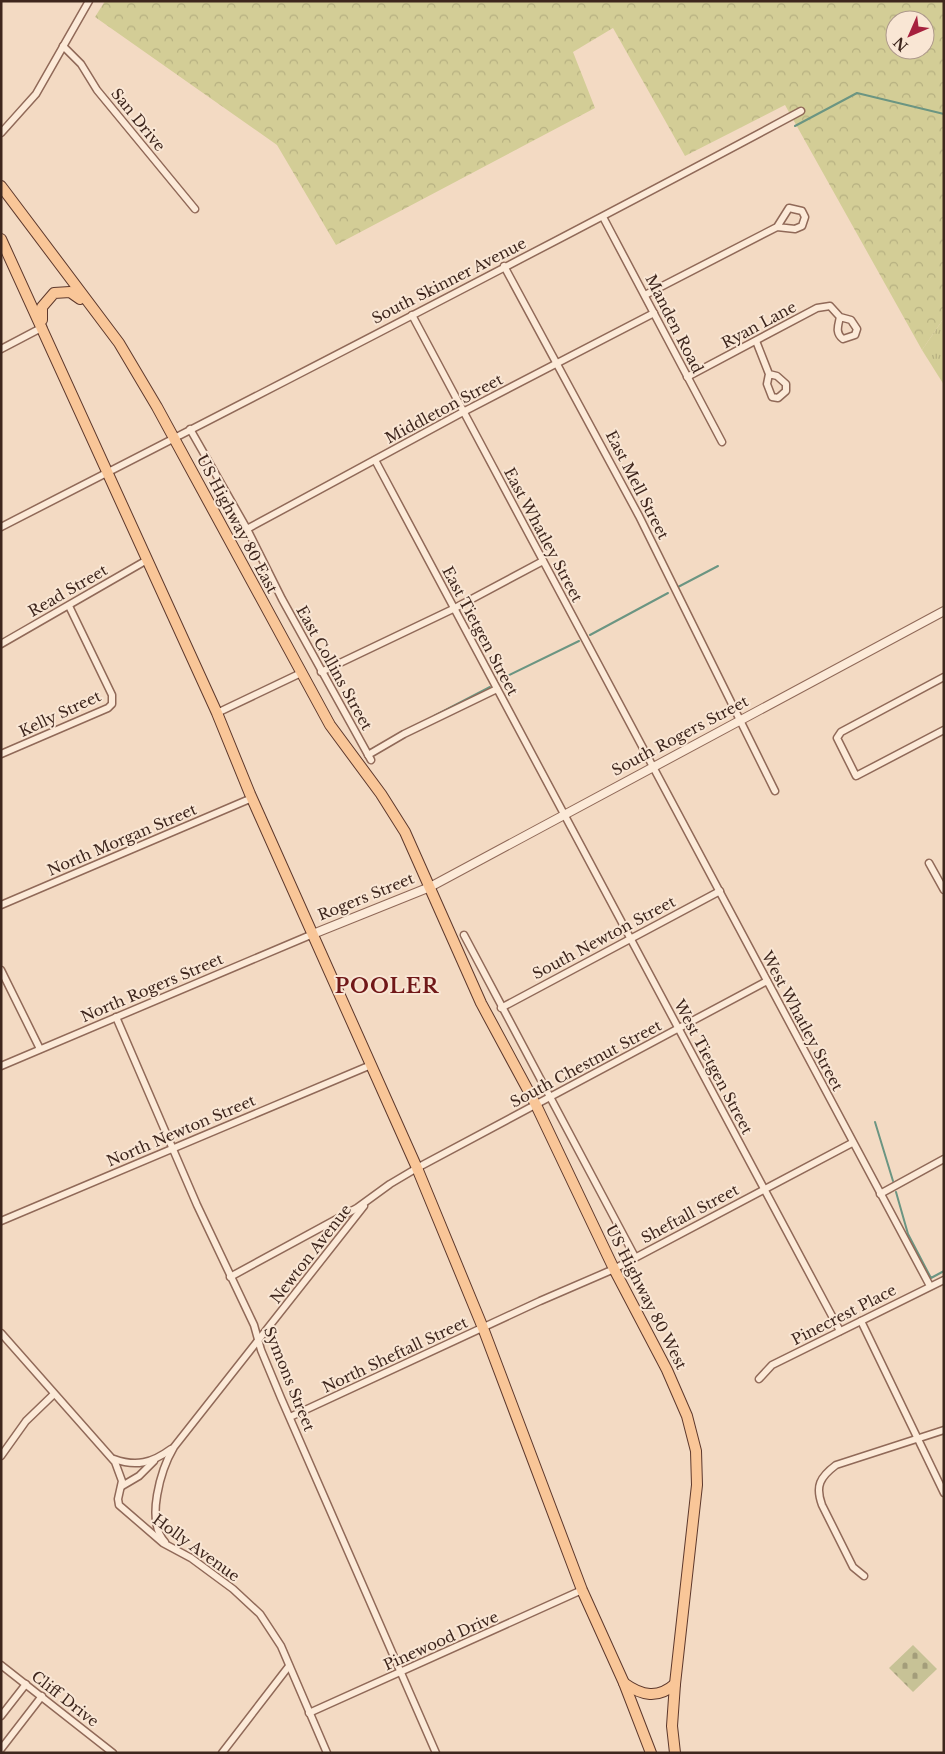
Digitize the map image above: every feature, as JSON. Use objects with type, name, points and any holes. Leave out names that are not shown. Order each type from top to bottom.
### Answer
[{"type":"main road","name":"US Highway 80 East","points":[[1,186],[119,343],[173,437],[330,725],[381,794],[402,828],[430,887]]},
{"type":"main road","points":[[1,239],[44,328],[66,384],[108,471],[218,713],[252,798],[417,1168],[483,1328],[582,1590],[624,1683],[651,1753]]},
{"type":"main road","points":[[44,328],[42,307],[50,296],[60,291],[74,294],[95,313]]},
{"type":"main road","name":"US Highway 80 West","points":[[430,887],[459,958],[536,1106],[614,1269],[667,1370],[687,1416],[696,1451],[696,1494],[675,1684],[672,1726],[674,1753]]},
{"type":"main road","points":[[624,1683],[648,1695],[662,1692],[675,1684]]},
{"type":"street","points":[[1,133],[36,94],[89,1]]},
{"type":"street","name":"San Drive","points":[[63,46],[80,64],[97,90],[195,209]]},
{"type":"street","name":"South Skinner Avenue","points":[[1,526],[504,266],[603,217],[801,111]]},
{"type":"street","name":"Manden Road","points":[[603,217],[722,442]]},
{"type":"street","points":[[645,295],[777,227]]},
{"type":"street","name":"East Mell Street","points":[[504,266],[558,362],[640,516],[775,790]]},
{"type":"street","name":"Ryan Lane","points":[[687,377],[817,308],[830,306],[840,317]]},
{"type":"street","name":"Middleton Street","points":[[247,529],[463,412],[654,313]]},
{"type":"street","name":"East Whatley Street","points":[[412,315],[652,766]]},
{"type":"street","points":[[1,349],[44,328]]},
{"type":"street","points":[[756,341],[769,374]]},
{"type":"street","name":"East Collins Street","points":[[190,429],[247,529],[321,672],[369,758],[404,734],[497,689]]},
{"type":"street","name":"East Tietgen Street","points":[[375,460],[564,814]]},
{"type":"street","name":"Read Street","points":[[1,644],[147,560]]},
{"type":"street","points":[[321,672],[453,609],[543,561]]},
{"type":"street","name":"Kelly Street","points":[[1,754],[108,708],[112,704],[112,695],[69,606]]},
{"type":"street","name":"South Rogers Street","points":[[430,887],[652,766],[944,611]]},
{"type":"street","points":[[218,713],[301,673]]},
{"type":"street","points":[[944,677],[841,732],[837,738],[856,776],[944,730]]},
{"type":"street","name":"West Whatley Street","points":[[652,766],[930,1286]]},
{"type":"street","name":"North Morgan Street","points":[[1,905],[252,798]]},
{"type":"street","name":"West Tietgen Street","points":[[564,814],[840,1331]]},
{"type":"street","points":[[929,863],[944,890]]},
{"type":"street","name":"Rogers Street","points":[[313,934],[430,887]]},
{"type":"street","name":"South Newton Street","points":[[501,1008],[720,891]]},
{"type":"street","name":"North Rogers Street","points":[[1,1066],[313,934]]},
{"type":"street","points":[[464,935],[501,1008],[635,1257]]},
{"type":"street","points":[[1,970],[40,1049]]},
{"type":"street","name":"South Chestnut Street","points":[[230,1277],[352,1211],[417,1168],[767,981]]},
{"type":"street","name":"Symons Street","points":[[116,1017],[172,1148],[254,1326],[290,1417],[436,1753]]},
{"type":"street","name":"North Newton Street","points":[[1,1221],[371,1065]]},
{"type":"street","name":"Sheftall Street","points":[[483,1328],[614,1269],[852,1143]]},
{"type":"street","points":[[880,1194],[944,1159]]},
{"type":"street","name":"Newton Avenue","points":[[176,1550],[161,1538],[156,1519],[162,1476],[174,1447],[375,1195]]},
{"type":"street","name":"Pinecrest Place","points":[[759,1379],[772,1366],[944,1280]]},
{"type":"street","points":[[861,1321],[944,1493]]},
{"type":"street","name":"North Sheftall Street","points":[[290,1417],[483,1328]]},
{"type":"street","name":"Holly Avenue","points":[[1,1333],[112,1458],[120,1472],[122,1486],[118,1499],[119,1505],[158,1540],[208,1570],[256,1610],[274,1635],[326,1753]]},
{"type":"street","points":[[1,1456],[26,1421],[54,1394]]},
{"type":"street","points":[[864,1576],[853,1567],[822,1505],[818,1494],[818,1484],[824,1474],[836,1466],[944,1430]]},
{"type":"street","name":"Newton Avenue","points":[[122,1486],[138,1476],[155,1459],[174,1447]]},
{"type":"street","name":"Newton Avenue","points":[[112,1458],[137,1464],[155,1459]]},
{"type":"street","name":"Pinewood Drive","points":[[309,1713],[582,1590]]},
{"type":"street","name":"Cliff Drive","points":[[1,1665],[112,1753]]},
{"type":"street","points":[[222,1753],[289,1666]]},
{"type":"street","points":[[1,1716],[26,1684]]},
{"type":"street","points":[[1,1748],[42,1696]]},
{"type":"green space","points":[[105,1],[944,1],[944,318],[922,350],[785,105],[685,156],[613,28],[573,52],[595,108],[336,245],[277,145],[95,17]]},
{"type":"green space","points":[[944,318],[944,385],[922,350]]},
{"type":"green space","points":[[913,1645],[937,1669],[913,1692],[889,1668]]},
{"type":"waterway","points":[[795,126],[857,93],[944,114]]},
{"type":"waterway","points":[[678,587],[718,566]]},
{"type":"waterway","points":[[590,635],[668,593]]},
{"type":"waterway","points":[[501,679],[579,641]]},
{"type":"waterway","points":[[434,716],[490,687]]},
{"type":"waterway","points":[[370,750],[379,745]]},
{"type":"waterway","points":[[875,1122],[893,1181]]},
{"type":"waterway","points":[[896,1192],[908,1234],[931,1278],[944,1271]]},
{"type":"district","name":"POOLER","points":[[387,986]]}]
